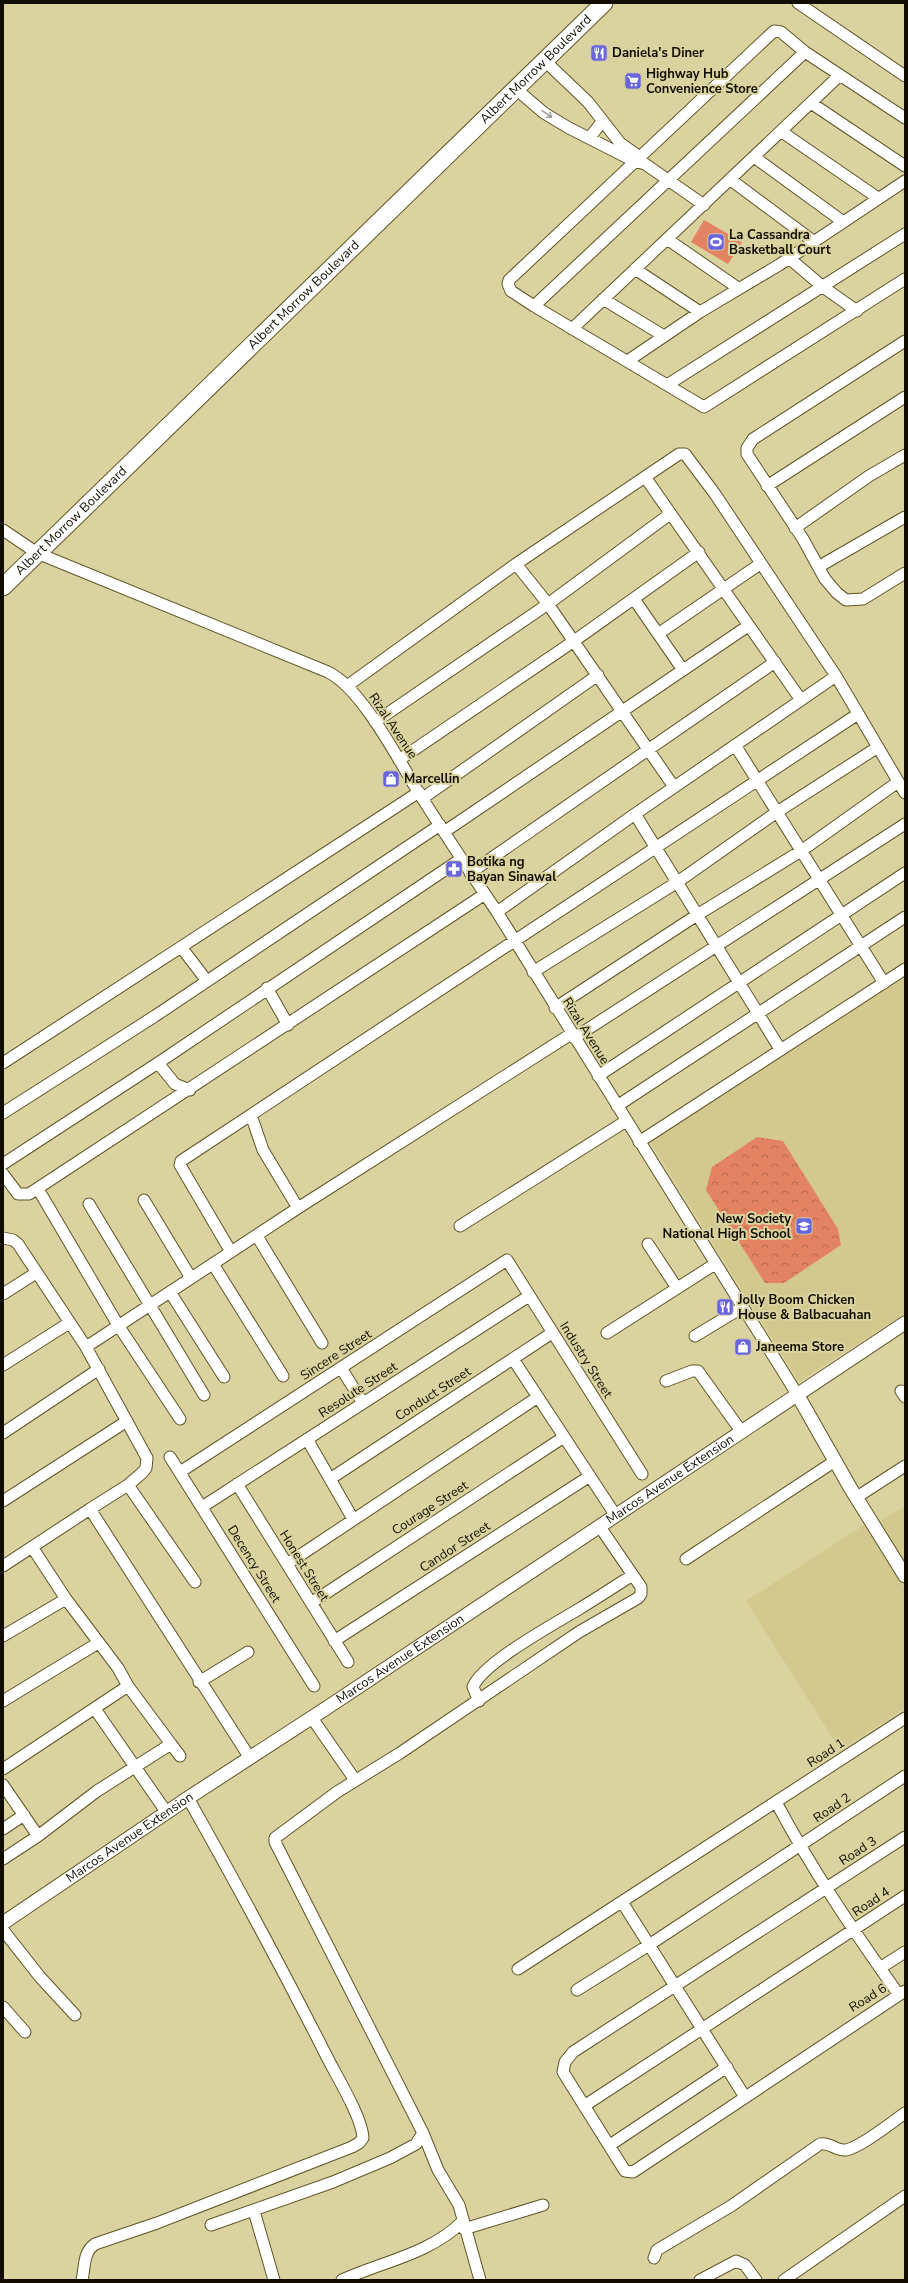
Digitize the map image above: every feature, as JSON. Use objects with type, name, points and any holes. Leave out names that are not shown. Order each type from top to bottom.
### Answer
[{"type":"main road","name":"Albert Morrow Boulevard","points":[[3,587],[604,3]]},
{"type":"street","points":[[798,3],[904,73]]},
{"type":"street","points":[[905,118],[805,52],[781,32],[770,33],[639,160],[509,280],[508,284],[511,291],[534,306],[572,329],[629,360],[702,406],[710,405],[905,279]]},
{"type":"street","points":[[534,306],[805,52]]},
{"type":"street","points":[[545,61],[588,102],[602,122],[620,143],[639,160]]},
{"type":"street","points":[[572,329],[782,132],[840,75]]},
{"type":"street","points":[[516,89],[544,113],[569,128],[639,160],[670,179],[704,205]]},
{"type":"street","points":[[811,104],[905,166]]},
{"type":"street","points":[[590,137],[602,122]]},
{"type":"street","points":[[782,132],[878,198]]},
{"type":"street","points":[[754,157],[842,221]]},
{"type":"street","points":[[731,180],[813,241]]},
{"type":"street","points":[[629,360],[700,312],[789,258],[842,221],[905,181]]},
{"type":"street","points":[[667,385],[905,234]]},
{"type":"street","points":[[667,239],[738,288]]},
{"type":"street","points":[[789,258],[823,287],[857,310]]},
{"type":"street","points":[[635,269],[700,312]]},
{"type":"street","points":[[603,299],[664,336]]},
{"type":"street","points":[[905,341],[753,439],[747,448],[747,454],[820,566],[825,579],[837,593],[851,601],[863,599],[905,574]]},
{"type":"street","points":[[767,486],[905,397]]},
{"type":"street","points":[[347,686],[516,564],[679,454],[685,454],[715,494],[760,564],[836,676],[905,793]]},
{"type":"street","points":[[795,528],[869,476],[905,455]]},
{"type":"street","points":[[645,477],[670,514],[699,552],[723,590],[801,700]]},
{"type":"street","points":[[375,722],[548,604],[670,514]]},
{"type":"street","points":[[820,566],[905,517]]},
{"type":"street","name":"Rizal Avenue","points":[[3,530],[37,553],[328,672],[347,686],[375,722],[461,859],[497,912],[555,1008],[797,1394]]},
{"type":"street","points":[[399,760],[574,641],[699,552]]},
{"type":"street","points":[[516,564],[548,604],[674,786]]},
{"type":"street","points":[[658,634],[760,564]]},
{"type":"street","points":[[634,599],[683,670]]},
{"type":"street","points":[[3,1113],[622,711],[748,626]]},
{"type":"street","points":[[470,873],[775,662]]},
{"type":"street","points":[[3,1063],[181,947],[421,795],[598,675]]},
{"type":"street","points":[[497,912],[674,786],[836,676]]},
{"type":"street","points":[[232,1252],[180,1163],[184,1158],[251,1116],[858,714]]},
{"type":"street","points":[[735,745],[884,983]]},
{"type":"street","points":[[533,972],[676,882],[777,812],[878,747]]},
{"type":"street","points":[[555,1008],[697,915],[801,851],[898,782]]},
{"type":"street","points":[[635,814],[780,1050]]},
{"type":"street","points":[[86,1347],[298,1208],[716,946],[905,824]]},
{"type":"street","points":[[3,1164],[158,1063],[267,988],[461,859]]},
{"type":"street","points":[[598,1076],[905,873]]},
{"type":"street","points":[[3,1174],[18,1194],[27,1195],[38,1189],[485,894]]},
{"type":"street","points":[[617,1106],[905,917]]},
{"type":"street","points":[[181,947],[207,981]]},
{"type":"street","points":[[639,1142],[905,969]]},
{"type":"street","points":[[267,988],[288,1025]]},
{"type":"street","points":[[158,1063],[175,1084],[190,1090]]},
{"type":"street","points":[[251,1116],[263,1150],[298,1208]]},
{"type":"street","points":[[460,1226],[626,1121]]},
{"type":"street","points":[[38,1189],[118,1326],[180,1419]]},
{"type":"street","points":[[144,1200],[191,1278]]},
{"type":"street","points":[[89,1204],[204,1395]]},
{"type":"street","points":[[257,1236],[322,1343]]},
{"type":"street","points":[[3,1238],[13,1240],[18,1244],[86,1347],[146,1458],[146,1468],[128,1485],[3,1566]]},
{"type":"street","points":[[648,1244],[677,1288]]},
{"type":"street","name":"Industry Street","points":[[506,1260],[642,1474]]},
{"type":"street","name":"Sincere Street","points":[[180,1472],[506,1260]]},
{"type":"street","points":[[213,1264],[283,1376]]},
{"type":"street","points":[[607,1333],[715,1264]]},
{"type":"street","points":[[3,1294],[36,1273]]},
{"type":"street","points":[[170,1292],[224,1377]]},
{"type":"street","name":"Resolute Street","points":[[202,1507],[529,1296]]},
{"type":"street","points":[[695,1336],[742,1307]]},
{"type":"street","points":[[3,1365],[69,1323]]},
{"type":"street","name":"Marcos Avenue Extension","points":[[3,1923],[188,1798],[312,1718],[905,1323]]},
{"type":"street","name":"Conduct Street","points":[[330,1478],[552,1332]]},
{"type":"street","points":[[513,1359],[616,1516]]},
{"type":"street","points":[[341,1368],[363,1403]]},
{"type":"street","points":[[3,1433],[99,1369]]},
{"type":"street","points":[[666,1381],[692,1370],[698,1372],[741,1431]]},
{"type":"street","points":[[797,1394],[835,1462],[905,1576]]},
{"type":"street","points":[[287,1564],[538,1397]]},
{"type":"street","points":[[3,1501],[127,1421]]},
{"type":"street","name":"Courage Street","points":[[311,1603],[564,1437]]},
{"type":"street","points":[[307,1439],[353,1519]]},
{"type":"street","name":"Decency Street","points":[[170,1457],[314,1686]]},
{"type":"street","points":[[686,1559],[835,1462]]},
{"type":"street","points":[[857,1497],[905,1466]]},
{"type":"street","name":"Candor Street","points":[[334,1641],[590,1476]]},
{"type":"street","name":"Honest Street","points":[[237,1484],[348,1662]]},
{"type":"street","points":[[128,1485],[194,1582]]},
{"type":"street","points":[[90,1509],[250,1758]]},
{"type":"street","points":[[480,2280],[463,2225],[459,2205],[438,2170],[423,2133],[275,1842],[277,1835],[355,1780],[377,1768],[479,1701],[579,1632],[638,1598],[642,1590],[637,1580],[631,1576],[600,1527]]},
{"type":"street","points":[[32,1547],[66,1599],[118,1668],[128,1686],[180,1756]]},
{"type":"street","points":[[479,1701],[473,1686],[491,1667],[521,1644],[631,1576]]},
{"type":"street","points":[[3,1636],[66,1599]]},
{"type":"street","points":[[3,1701],[98,1643]]},
{"type":"street","points":[[200,1682],[248,1652]]},
{"type":"street","points":[[3,1770],[128,1686]]},
{"type":"street","points":[[95,1709],[167,1813]]},
{"type":"street","points":[[312,1718],[355,1780]]},
{"type":"street","name":"Road 1","points":[[518,1969],[905,1718]]},
{"type":"street","points":[[3,1859],[38,1836],[97,1791],[171,1744]]},
{"type":"street","name":"Road 2","points":[[577,1990],[649,1945],[905,1776]]},
{"type":"street","points":[[3,1785],[38,1836]]},
{"type":"street","points":[[82,2280],[85,2257],[88,2249],[95,2244],[157,2223],[352,2147],[360,2143],[363,2138],[361,2128],[344,2089],[296,1995],[188,1798]]},
{"type":"street","points":[[776,1802],[799,1846],[853,1931],[880,1968],[902,1993]]},
{"type":"street","points":[[3,1829],[24,1816]]},
{"type":"street","name":"Road 3","points":[[584,2106],[563,2072],[563,2066],[568,2056],[905,1837]]},
{"type":"street","name":"Road 4","points":[[584,2106],[704,2029],[905,1896]]},
{"type":"street","points":[[622,1902],[704,2029],[745,2097]]},
{"type":"street","points":[[3,1930],[40,1977],[75,2015]]},
{"type":"street","points":[[880,1968],[905,1952]]},
{"type":"street","name":"Road 6","points":[[584,2106],[625,2170],[633,2172],[902,1993]]},
{"type":"street","points":[[3,2007],[25,2032]]},
{"type":"street","points":[[610,2145],[727,2067]]},
{"type":"street","points":[[654,2258],[657,2250],[731,2206],[820,2144],[828,2144],[843,2150],[854,2148],[905,2113]]},
{"type":"street","points":[[211,2225],[334,2182],[400,2154],[416,2144],[423,2133]]},
{"type":"street","points":[[784,2280],[905,2196]]},
{"type":"street","points":[[342,2280],[420,2251],[463,2225],[542,2205]]},
{"type":"street","points":[[254,2211],[274,2280]]},
{"type":"street","points":[[700,2280],[736,2261],[745,2265],[756,2280]]},
{"type":"shaded area","name":"New Society National High School","points":[[905,971],[905,1313],[799,1382],[649,1140]]},
{"type":"shaded area","points":[[905,1506],[905,1565],[879,1522]]},
{"type":"shaded area","points":[[867,1523],[905,1589],[905,1708],[840,1750],[746,1601]]},
{"type":"green space","name":"La Cassandra Basketball Court","points":[[704,220],[742,242],[728,264],[691,242]]},
{"type":"green space","points":[[757,1137],[783,1141],[838,1229],[841,1245],[784,1283],[765,1283],[706,1190],[712,1167]]},
{"type":"place","name":"Daniela's Diner","points":[[599,53]]},
{"type":"place","name":"Highway Hub Convenience Store","points":[[633,81]]},
{"type":"place","name":"La Cassandra Basketball Court","points":[[716,242]]},
{"type":"place","name":"Marcellin","points":[[391,779]]},
{"type":"place","name":"Botika ng Bayan Sinawal","points":[[454,869]]},
{"type":"place","name":"New Society National High School","points":[[804,1226]]},
{"type":"place","name":"Jolly Boom Chicken House & Balbacuahan","points":[[725,1307]]},
{"type":"place","name":"Janeema Store","points":[[743,1347]]}]
